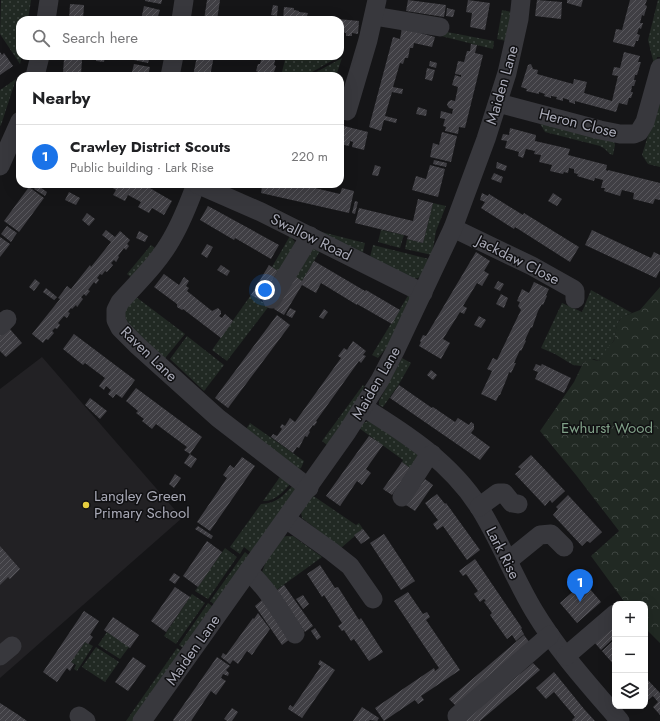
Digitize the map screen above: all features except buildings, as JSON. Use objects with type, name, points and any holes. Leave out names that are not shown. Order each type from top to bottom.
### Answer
[{"type":"street","points":[[47,16],[49,0]]},
{"type":"street","points":[[182,16],[184,0]]},
{"type":"street","name":"Maiden Lane","points":[[143,721],[248,571],[309,488],[363,407],[395,351],[453,228],[498,103],[514,44],[521,0]]},
{"type":"street","points":[[347,112],[376,8],[440,27]]},
{"type":"street","points":[[36,72],[39,60]]},
{"type":"street","points":[[171,72],[173,60]]},
{"type":"street","name":"Heron Close","points":[[498,103],[600,130],[620,134],[634,134],[639,132],[646,122],[660,68]]},
{"type":"street","points":[[0,166],[16,130]]},
{"type":"street","name":"Raven Lane","points":[[195,188],[171,241],[120,302],[116,310],[116,320],[120,328],[138,346],[189,392],[236,432],[309,488]]},
{"type":"street","name":"Swallow Road","points":[[206,188],[261,212],[423,293]]},
{"type":"street","name":"Jackdaw Close","points":[[453,228],[532,266],[573,289],[575,291],[575,299]]},
{"type":"street","points":[[272,299],[310,236]]},
{"type":"street","name":"Lark Rise","points":[[363,407],[403,432],[432,454],[465,488],[479,507],[508,560],[531,607],[566,656],[620,721]]},
{"type":"street","points":[[402,497],[425,461],[432,454]]},
{"type":"street","points":[[479,507],[498,493],[504,493],[512,503],[518,504]]},
{"type":"street","points":[[286,519],[350,566],[373,599]]},
{"type":"street","points":[[508,560],[540,535],[551,534],[564,547]]},
{"type":"street","points":[[248,571],[269,593],[295,634]]},
{"type":"street","points":[[566,656],[612,617]]},
{"type":"street","points":[[457,716],[550,635]]},
{"type":"shaded area","name":"Langley Green Primary School","points":[[42,357],[182,518],[0,678],[0,389]]},
{"type":"green space","points":[[1,0],[31,0],[29,16],[16,16],[16,58],[0,34]]},
{"type":"green space","points":[[658,0],[660,0],[660,57],[657,57],[656,64],[654,64],[648,40]]},
{"type":"green space","points":[[502,10],[511,12],[506,41],[497,39]]},
{"type":"green space","points":[[442,31],[494,41],[493,49],[441,36]]},
{"type":"green space","points":[[285,60],[333,60],[312,72],[282,72]]},
{"type":"green space","points":[[338,60],[341,60],[337,72],[316,72]]},
{"type":"green space","points":[[16,79],[1,125],[0,126],[0,90]]},
{"type":"green space","points":[[660,96],[660,167],[648,164],[642,155]]},
{"type":"green space","points":[[538,120],[614,141],[615,145],[613,155],[600,146],[545,132]]},
{"type":"green space","points":[[433,203],[446,206],[436,231],[432,255],[405,249],[407,239],[423,243]]},
{"type":"green space","points":[[310,229],[365,243],[362,257]]},
{"type":"green space","points":[[381,230],[404,235],[400,248],[378,242]]},
{"type":"green space","points":[[290,236],[295,242],[280,273],[272,267]]},
{"type":"green space","points":[[151,245],[155,248],[132,278],[127,274]]},
{"type":"green space","points":[[373,245],[429,259],[424,273],[416,279],[412,279],[369,261]]},
{"type":"green space","points":[[313,249],[320,251],[302,281],[294,276]]},
{"type":"green space","name":"Ewhurst Wood","points":[[660,287],[660,643],[648,631],[648,601],[624,601],[591,556],[619,531],[540,431],[574,382],[583,363],[589,359],[599,361],[607,348],[614,341],[617,324],[622,317],[640,310]]},
{"type":"green space","points":[[591,290],[632,313],[619,320],[614,340],[599,361],[594,359],[583,363],[581,366],[573,365],[555,354],[541,348],[562,303],[582,312]]},
{"type":"green space","points":[[132,294],[185,334],[161,363],[134,335],[122,311]]},
{"type":"green space","points":[[409,294],[411,297],[388,346],[378,358],[372,355]]},
{"type":"green space","points":[[251,295],[269,306],[227,361],[212,350]]},
{"type":"green space","points":[[187,336],[224,365],[204,391],[170,359]]},
{"type":"green space","points":[[402,358],[411,363],[383,407],[379,405],[379,401]]},
{"type":"green space","points":[[363,385],[367,388],[327,445],[322,441]]},
{"type":"green space","points":[[369,421],[417,454],[417,458],[410,468],[402,462],[403,460],[359,428],[362,423]]},
{"type":"green space","points":[[250,423],[304,461],[301,468],[299,469],[245,431]]},
{"type":"green space","points":[[282,474],[292,482],[276,498],[263,501]]},
{"type":"green space","points":[[294,484],[297,489],[254,555],[244,547],[240,554],[230,547],[261,504],[275,501]]},
{"type":"green space","points":[[312,495],[356,525],[359,523],[363,529],[341,548],[302,518],[301,512]]},
{"type":"green space","points":[[293,536],[322,557],[275,591],[261,575],[266,561],[283,537]]},
{"type":"green space","points":[[225,548],[237,557],[208,599],[195,591]]},
{"type":"green space","points":[[245,552],[252,558],[217,607],[210,601]]},
{"type":"green space","points":[[192,594],[205,603],[176,644],[164,636]]},
{"type":"green space","points":[[208,603],[216,609],[186,650],[179,645]]},
{"type":"green space","points":[[107,632],[129,647],[120,659],[98,645]]},
{"type":"green space","points":[[85,642],[93,646],[77,671],[74,669],[76,665],[71,662]]},
{"type":"green space","points":[[96,647],[119,662],[105,682],[82,667]]},
{"type":"green space","points":[[177,648],[184,653],[137,721],[126,721]]},
{"type":"place","name":"Langley Green Primary School","points":[[86,505]]},
{"type":"place","name":"Crawley District Scouts","points":[[580,602]]}]
